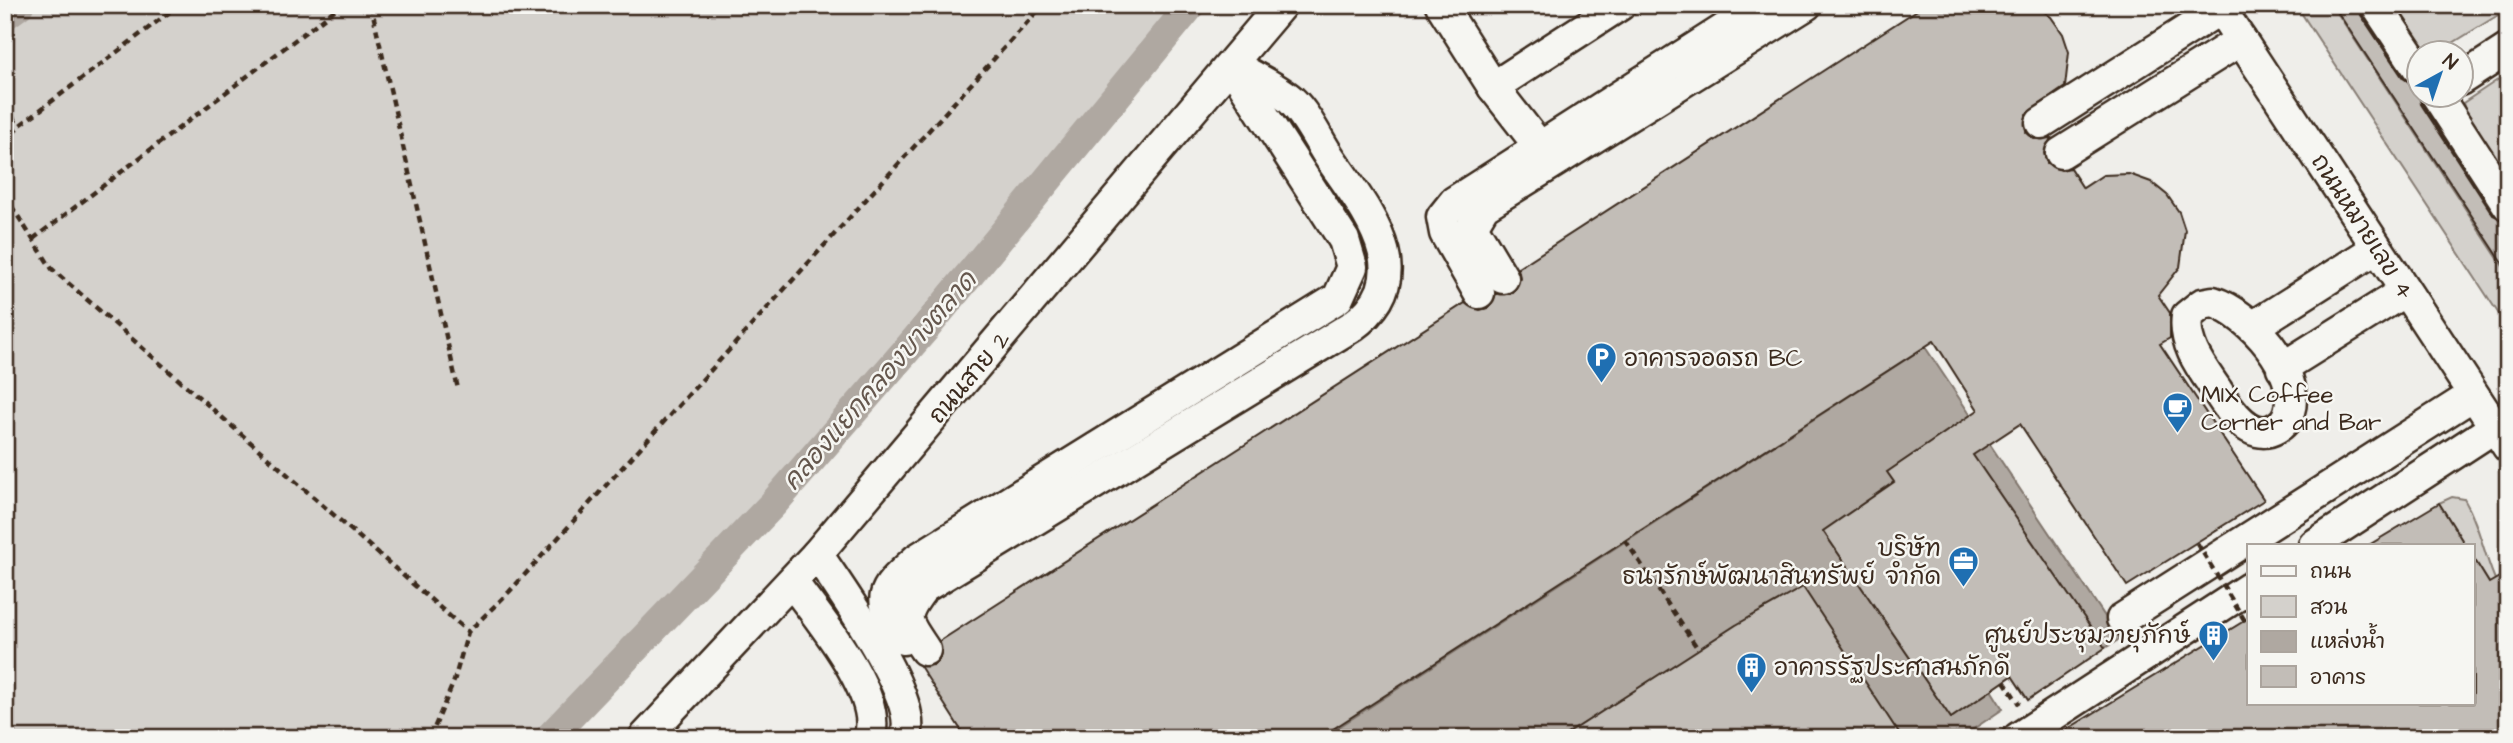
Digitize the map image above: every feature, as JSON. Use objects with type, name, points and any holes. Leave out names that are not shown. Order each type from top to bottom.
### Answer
[{"type":"street","name":"ถนนสาย 2","points":[[644,738],[817,554],[1281,5]]},
{"type":"street","points":[[1493,87],[1620,5]]},
{"type":"street","points":[[1762,5],[1454,202],[1442,217],[1444,233],[1491,286],[1472,226],[1484,206],[1806,5]]},
{"type":"street","points":[[2376,5],[2404,47]]},
{"type":"street","points":[[2042,123],[2219,7]]},
{"type":"street","name":"ถนนหมายเลข 4","points":[[2219,7],[2501,437]]},
{"type":"street","points":[[1452,10],[1493,87],[1539,146]]},
{"type":"street","points":[[2061,153],[2241,40]]},
{"type":"street","points":[[2474,71],[2508,49]]},
{"type":"street","points":[[1232,64],[1292,101],[1378,229],[1386,261],[1380,296],[1371,313],[923,588],[907,609],[906,621],[920,653],[893,624],[884,598],[887,585],[917,559],[1338,298],[1352,267],[1344,240],[1232,64]]},
{"type":"street","points":[[2445,108],[2508,205]]},
{"type":"street","points":[[2254,326],[2377,248]]},
{"type":"street","points":[[1352,267],[1386,261]]},
{"type":"street","points":[[2282,368],[2405,291]]},
{"type":"street","points":[[2213,302],[2231,308],[2254,326],[2282,368],[2291,396],[2290,412],[2283,424],[2273,431],[2261,432],[2250,427],[2229,409],[2196,360],[2186,323],[2194,308],[2213,302]]},
{"type":"street","points":[[2122,619],[2473,395]]},
{"type":"street","points":[[2316,544],[2501,437]]},
{"type":"street","points":[[792,582],[862,684],[871,733],[907,731],[890,669],[817,554]]},
{"type":"street","points":[[2018,738],[2247,589]]},
{"type":"path","points":[[5,144],[19,126],[180,5]]},
{"type":"path","points":[[33,239],[341,5]]},
{"type":"path","points":[[371,5],[458,389]]},
{"type":"path","points":[[430,738],[454,681],[468,632],[509,592],[1043,5]]},
{"type":"path","points":[[5,107],[19,126]]},
{"type":"path","points":[[5,196],[52,269],[468,632]]},
{"type":"path","points":[[1625,540],[1698,649]]},
{"type":"path","points":[[2197,542],[2245,621]]},
{"type":"green space","points":[[5,5],[1176,5],[818,436],[622,647],[531,738],[5,738]]},
{"type":"green space","points":[[2296,5],[2332,5],[2508,274],[2508,328]]},
{"type":"green space","points":[[2383,5],[2508,5],[2508,9],[2461,38],[2408,38]]},
{"type":"green space","points":[[2508,73],[2508,182],[2467,118],[2464,108],[2474,108],[2474,96]]},
{"type":"green space","points":[[2452,497],[2464,499],[2494,577],[2505,598],[2508,613],[2474,559],[2474,544],[2464,544],[2439,503]]},
{"type":"water","points":[[1925,347],[2120,639],[2105,648],[1953,427],[1888,473],[1894,482],[1823,531],[1951,717],[1991,690],[2003,709],[1960,738],[1902,738],[1736,625],[1561,738],[1322,738]]},
{"type":"building","name":"อาคารจอดรถ BC","points":[[1925,5],[2035,5],[2051,17],[2063,34],[2069,52],[2065,87],[2026,114],[2026,132],[2034,139],[2051,138],[2044,153],[2047,163],[2061,170],[2070,168],[2083,188],[2103,175],[2129,174],[2151,182],[2167,195],[2179,212],[2185,230],[2180,267],[2158,295],[2170,313],[2170,338],[2160,344],[2264,500],[2127,586],[2020,424],[1973,455],[2105,648],[2028,700],[2012,676],[1951,718],[1823,531],[1894,482],[1887,472],[1978,410],[1934,341],[1319,738],[966,738],[920,666],[934,665],[940,658],[940,641],[1465,303],[1480,310],[1488,308],[1496,294],[1513,293],[1520,278],[1518,268]]},
{"type":"building","points":[[2333,5],[2359,5],[2361,15],[2404,79],[2404,108],[2424,108],[2493,215],[2508,222],[2508,271]]},
{"type":"building","points":[[2439,503],[2464,544],[2371,544]]},
{"type":"building","name":"ศูนย์ประชุมวายุภักษ์","points":[[2474,559],[2489,583],[2508,572],[2508,738],[2053,738],[2247,619],[2247,704],[2474,704]]},
{"type":"building","name":"อาคารรัฐประศาสนภักดี","points":[[1803,587],[1902,738],[1561,738],[1736,625]]},
{"type":"waterway","points":[[5,15],[19,5]]},
{"type":"waterway","name":"คลองแยกคลองบางตลาด","points":[[549,738],[773,504],[925,329],[1191,5]]},
{"type":"place","name":"อาคารจอดรถ BC","points":[[1601,385]]},
{"type":"place","name":"MIX Coffee Corner and Bar","points":[[2178,435]]},
{"type":"place","name":"บริษัท ธนารักษ์พัฒนาสินทรัพย์ จำกัด","points":[[1964,589]]},
{"type":"place","name":"ศูนย์ประชุมวายุภักษ์","points":[[2213,662]]},
{"type":"place","name":"อาคารรัฐประศาสนภักดี","points":[[1751,694]]}]
